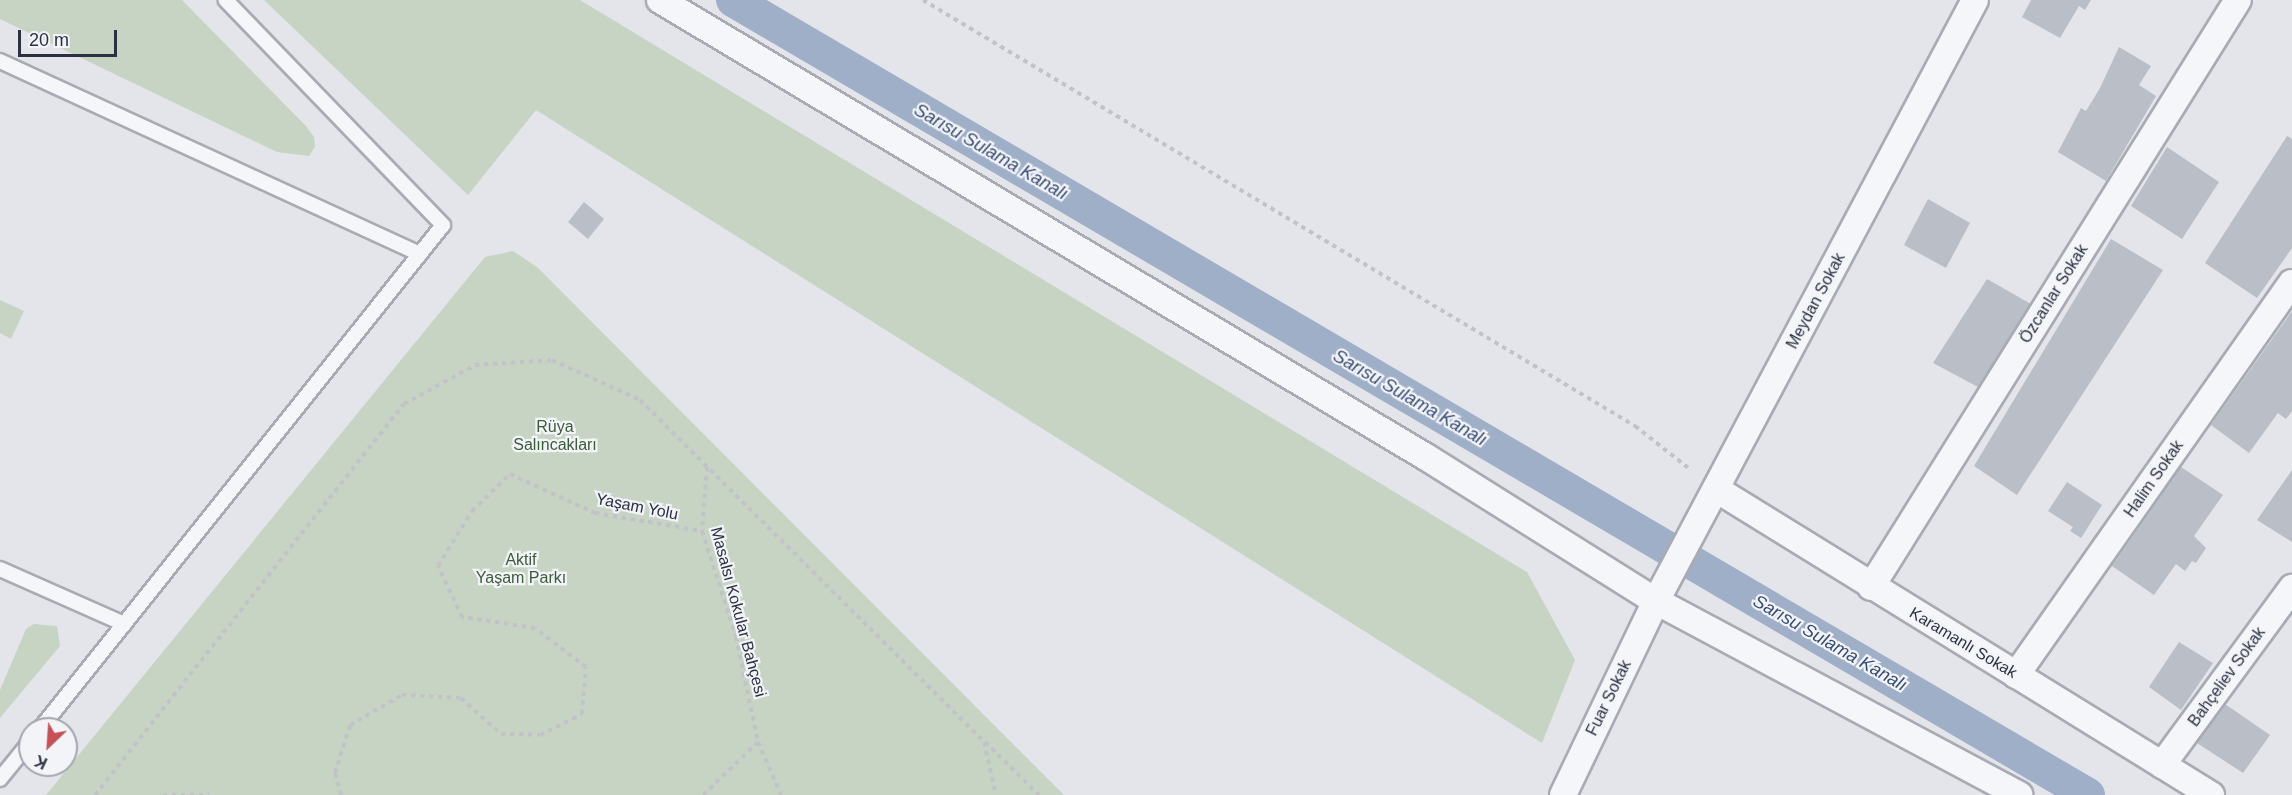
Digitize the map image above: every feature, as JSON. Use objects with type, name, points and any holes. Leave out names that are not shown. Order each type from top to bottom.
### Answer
[{"type":"street","points":[[660,0],[1426,458],[2019,795]]},
{"type":"street","name":"Meydan Sokak","points":[[1660,592],[1975,0]]},
{"type":"street","name":"Özcanlar Sokak","points":[[1871,587],[2238,0]]},
{"type":"street","name":"Halim Sokak","points":[[2016,675],[2292,283]]},
{"type":"street","name":"Karamanlı Sokak","points":[[1711,497],[1871,587],[2211,795]]},
{"type":"street","name":"Bahçeliev Sokak","points":[[2162,765],[2292,588]]},
{"type":"street","name":"Fuar Sokak","points":[[1563,795],[1660,592]]},
{"type":"lane","points":[[50,717],[443,225],[226,0]]},
{"type":"lane","points":[[0,61],[420,254]]},
{"type":"lane","points":[[0,569],[124,624]]},
{"type":"lane","points":[[0,779],[18,757]]},
{"type":"path","points":[[922,0],[1635,426],[1711,497]]},
{"type":"path","points":[[95,795],[404,404],[475,365],[552,360],[640,400],[1039,795]]},
{"type":"path","name":"Masalsı Kokular Bahçesi","points":[[707,467],[702,531],[736,637],[758,742],[781,795]]},
{"type":"path","name":"Yaşam Yolu","points":[[340,795],[336,773],[350,725],[402,695],[461,698],[501,734],[540,735],[582,714],[586,667],[535,628],[462,617],[438,567],[472,511],[510,474],[595,513],[702,531]]},
{"type":"path","points":[[703,795],[758,742]]},
{"type":"path","points":[[984,742],[996,795]]},
{"type":"path","points":[[163,795],[209,795]]},
{"type":"green space","points":[[0,0],[182,0],[306,126],[314,137],[315,147],[309,156],[277,152],[0,19]]},
{"type":"green space","points":[[264,0],[580,0],[1527,572],[1575,660],[1542,743],[536,110],[468,195]]},
{"type":"green space","name":"Aktif Yaşam Parkı","points":[[513,251],[537,267],[1064,795],[46,795],[61,777],[78,777],[78,756],[485,257]]},
{"type":"green space","points":[[0,300],[24,311],[11,339],[0,333]]},
{"type":"green space","points":[[34,624],[57,626],[60,646],[0,718],[0,690],[26,629]]},
{"type":"building","points":[[2031,0],[2091,0],[2085,10],[2079,6],[2060,38],[2022,17]]},
{"type":"building","points":[[2119,47],[2151,66],[2139,85],[2156,96],[2106,181],[2058,152],[2081,108],[2086,111],[2100,88]]},
{"type":"building","points":[[2287,136],[2292,139],[2292,248],[2257,298],[2205,263]]},
{"type":"building","points":[[2167,147],[2219,182],[2182,239],[2131,206]]},
{"type":"building","points":[[1928,199],[1970,223],[1946,268],[1904,245]]},
{"type":"building","points":[[584,202],[604,219],[588,239],[568,222]]},
{"type":"building","points":[[2111,239],[2163,270],[2017,495],[1974,466]]},
{"type":"building","points":[[1987,279],[2031,304],[1978,387],[1933,363]]},
{"type":"building","points":[[2292,311],[2292,411],[2286,419],[2278,413],[2249,453],[2211,425]]},
{"type":"building","points":[[2181,467],[2223,495],[2194,536],[2206,548],[2196,563],[2192,561],[2185,571],[2176,564],[2154,595],[2112,566]]},
{"type":"building","points":[[2292,470],[2292,542],[2257,520]]},
{"type":"building","points":[[2067,482],[2102,505],[2081,538],[2070,531],[2073,527],[2048,511]]},
{"type":"building","points":[[2179,642],[2213,663],[2181,710],[2149,687]]},
{"type":"building","points":[[2225,704],[2270,735],[2243,773],[2197,743]]},
{"type":"waterway","name":"Sarısu Sulama Kanalı","points":[[733,0],[2088,795]]},
{"type":"park label","name":"Rüya Salıncakları","points":[[555,436]]}]
